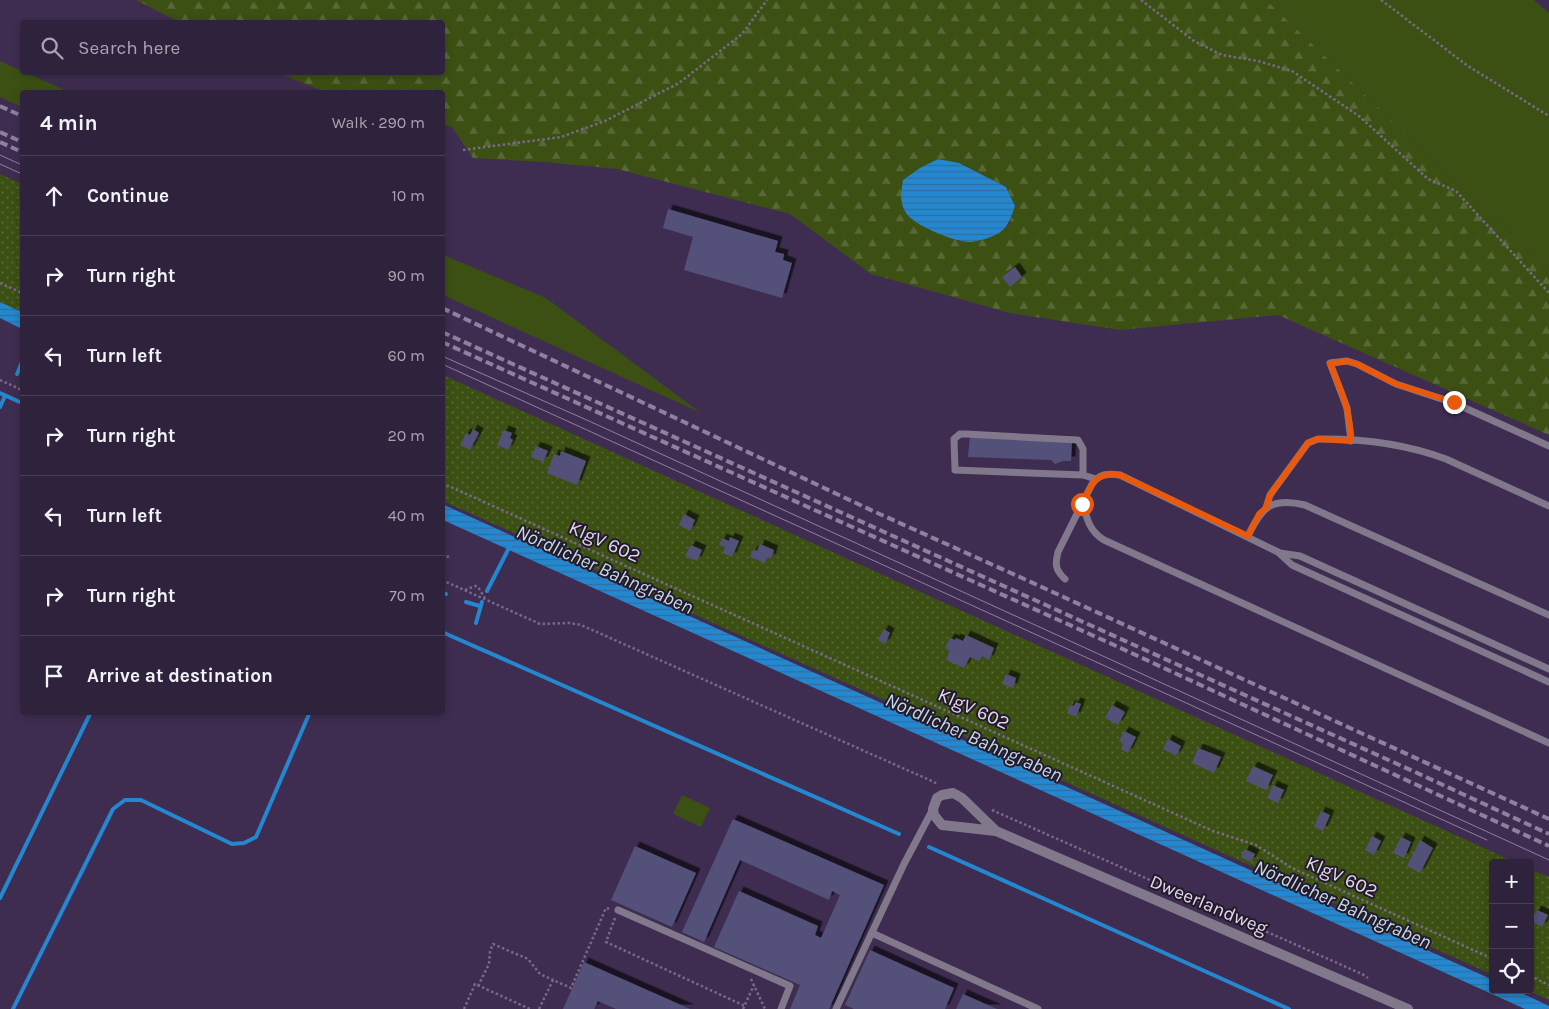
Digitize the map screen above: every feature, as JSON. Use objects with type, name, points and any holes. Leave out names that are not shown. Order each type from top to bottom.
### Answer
[{"type":"street","points":[[933,809],[945,788]]},
{"type":"street","name":"Dweerlandweg","points":[[945,788],[958,794],[996,831]]},
{"type":"street","name":"Dweerlandweg","points":[[933,809],[937,821],[942,825],[996,831],[1408,1009]]},
{"type":"lane","points":[[1351,441],[1346,402],[1330,364],[1335,362],[1347,361],[1357,364],[1396,384],[1454,402],[1549,446]]},
{"type":"lane","points":[[1083,475],[1083,449],[1078,440],[966,434],[960,434],[954,440],[955,470],[1083,475],[1096,479]]},
{"type":"lane","points":[[1266,508],[1270,495],[1308,443],[1318,439],[1412,448],[1446,459],[1549,506]]},
{"type":"lane","points":[[1065,579],[1056,569],[1056,560],[1058,552],[1082,504],[1096,479],[1108,474],[1120,475],[1248,536],[1280,553],[1292,565],[1549,682]]},
{"type":"lane","points":[[1248,536],[1259,514],[1266,508],[1281,503],[1295,502],[1306,505],[1549,615]]},
{"type":"lane","points":[[1082,504],[1094,532],[1104,540],[1549,744]]},
{"type":"lane","points":[[1280,553],[1300,556],[1549,669]]},
{"type":"lane","points":[[836,1009],[904,864],[933,809]]},
{"type":"lane","points":[[618,911],[790,986],[781,1009]]},
{"type":"lane","points":[[872,933],[1038,1009]]},
{"type":"path","points":[[463,150],[562,137],[605,121],[679,83],[742,34],[767,0]]},
{"type":"path","points":[[1141,0],[1194,41],[1222,56],[1258,61],[1292,70],[1359,116],[1428,179],[1456,191],[1549,293]]},
{"type":"path","points":[[1381,0],[1468,66],[1549,116]]},
{"type":"path","points":[[0,283],[20,292]]},
{"type":"path","points":[[0,380],[20,389]]},
{"type":"path","name":"KlgV 602","points":[[445,484],[1213,831],[1256,845],[1292,868],[1489,957]]},
{"type":"path","points":[[445,558],[450,556]]},
{"type":"path","points":[[445,581],[540,624],[570,623],[581,625],[945,788]]},
{"type":"path","points":[[464,590],[475,586],[478,587],[483,592],[486,600]]},
{"type":"path","points":[[938,785],[945,788]]},
{"type":"path","points":[[986,807],[1362,974],[1370,980]]},
{"type":"path","points":[[478,986],[488,964],[490,951],[494,944],[528,959],[540,974],[571,988],[606,908],[618,911],[606,942],[744,1007],[759,973]]},
{"type":"path","points":[[745,966],[765,1009]]},
{"type":"path","points":[[1534,978],[1549,985]]},
{"type":"path","points":[[539,1009],[553,980]]},
{"type":"path","points":[[464,1009],[475,984],[530,1009]]},
{"type":"green space","points":[[136,0],[1266,0],[1549,271],[1549,435],[1278,315],[1120,330],[1010,313],[871,274],[790,214],[617,169],[473,158],[452,127],[445,125],[445,90],[320,90],[284,75],[445,75],[445,20],[175,20]],"holes":[[[959,163],[1006,187],[1015,206],[1009,224],[998,234]]]},
{"type":"green space","points":[[1266,0],[1534,0],[1549,13],[1549,271]]},
{"type":"green space","points":[[0,61],[20,70],[20,75],[31,75],[65,90],[20,90],[20,106],[0,97]]},
{"type":"green space","points":[[0,174],[20,183],[20,311],[0,302]]},
{"type":"green space","points":[[445,256],[546,298],[701,413],[445,296]]},
{"type":"green space","points":[[445,376],[1508,859],[1489,859],[1489,973],[445,502]]},
{"type":"green space","points":[[682,795],[710,808],[701,827],[673,814]]},
{"type":"green space","points":[[1534,871],[1549,877],[1549,1000],[1534,993]]},
{"type":"water","points":[[938,159],[959,163],[1006,187],[1015,206],[1009,222],[1001,232],[984,239],[964,242],[926,228],[910,218],[901,201],[903,180],[920,168]]},
{"type":"water","points":[[0,302],[20,311],[20,328],[0,318]]},
{"type":"water","points":[[445,505],[1489,978],[1489,993],[445,521]]},
{"type":"water","points":[[1492,994],[1524,994],[1549,1006],[1549,1009],[1525,1009]]},
{"type":"building","points":[[668,209],[778,241],[775,252],[784,254],[783,260],[792,263],[782,298],[684,270],[693,237],[663,228]]},
{"type":"building","points":[[1015,267],[1022,277],[1010,287],[1002,277]]},
{"type":"building","points":[[473,429],[479,433],[470,450],[460,445],[466,433],[470,435]]},
{"type":"building","points":[[504,430],[512,433],[510,438],[513,440],[508,450],[497,445]]},
{"type":"building","points":[[970,436],[1072,441],[1071,461],[1055,464],[1051,460],[968,457]]},
{"type":"building","points":[[536,446],[548,451],[543,462],[531,457]]},
{"type":"building","points":[[561,451],[586,461],[577,485],[547,473],[554,454],[560,456]]},
{"type":"building","points":[[684,514],[695,520],[690,531],[679,525]]},
{"type":"building","points":[[730,537],[739,541],[732,557],[723,553],[725,547],[719,545],[722,538],[729,541]]},
{"type":"building","points":[[760,544],[774,550],[771,559],[767,557],[765,563],[750,557],[753,550],[757,551]]},
{"type":"building","points":[[691,545],[702,550],[697,561],[685,556]]},
{"type":"building","points":[[884,629],[890,633],[885,644],[878,640]]},
{"type":"building","points":[[966,635],[994,648],[989,660],[982,656],[979,661],[970,657],[964,668],[946,660],[950,651],[945,648],[950,638],[963,641]]},
{"type":"building","points":[[1006,674],[1016,678],[1013,688],[1002,684]]},
{"type":"building","points":[[1076,702],[1081,704],[1076,717],[1067,713],[1070,705],[1074,706]]},
{"type":"building","points":[[1112,705],[1125,712],[1118,725],[1105,718]]},
{"type":"building","points":[[1124,731],[1136,737],[1128,753],[1121,749],[1124,743],[1119,741]]},
{"type":"building","points":[[1168,739],[1181,746],[1176,756],[1163,749]]},
{"type":"building","points":[[1198,748],[1221,757],[1214,773],[1192,763]]},
{"type":"building","points":[[1253,766],[1273,775],[1266,790],[1246,781]]},
{"type":"building","points":[[1273,785],[1284,790],[1278,803],[1267,798]]},
{"type":"building","points":[[1321,811],[1330,815],[1323,831],[1314,827]]},
{"type":"building","points":[[733,819],[884,885],[829,1009],[790,1009],[800,985],[714,947],[739,891],[818,926],[815,935],[821,938],[840,895],[832,891],[829,900],[740,860],[704,942],[682,932]]},
{"type":"building","points":[[1372,836],[1381,841],[1374,855],[1365,850]]},
{"type":"building","points":[[1401,837],[1411,842],[1404,858],[1393,853]]},
{"type":"building","points":[[1420,840],[1433,848],[1420,873],[1407,866]]},
{"type":"building","points":[[635,846],[696,873],[672,927],[611,900]]},
{"type":"building","points":[[1245,849],[1255,854],[1251,862],[1241,857]]},
{"type":"building","points":[[1537,910],[1548,915],[1542,927],[1534,923],[1534,916]]},
{"type":"building","points":[[870,950],[954,988],[945,1009],[854,1009],[845,1005]]},
{"type":"building","points":[[584,962],[690,1009],[616,1009],[598,1001],[594,1009],[563,1009]]},
{"type":"building","points":[[963,994],[997,1009],[956,1009]]},
{"type":"waterway","points":[[17,374],[20,367]]},
{"type":"waterway","points":[[0,393],[20,402]]},
{"type":"waterway","points":[[0,407],[5,396]]},
{"type":"waterway","name":"Nördlicher Bahngraben","points":[[487,591],[510,546]]},
{"type":"waterway","points":[[466,602],[480,606]]},
{"type":"waterway","points":[[476,623],[482,602]]},
{"type":"waterway","points":[[445,633],[899,834]]},
{"type":"waterway","points":[[0,898],[90,715]]},
{"type":"waterway","points":[[13,1009],[113,809],[125,800],[141,800],[232,844],[244,843],[256,837],[309,715]]},
{"type":"waterway","points":[[929,847],[1289,1009]]},
{"type":"tram line","points":[[0,155],[20,164]]},
{"type":"tram line","points":[[0,164],[20,173]]},
{"type":"tram line","points":[[445,357],[589,421],[1549,860]]},
{"type":"tram line","points":[[445,365],[1487,840]]},
{"type":"railway","points":[[0,106],[20,115]]},
{"type":"railway","points":[[0,132],[20,141]]},
{"type":"railway","points":[[0,142],[20,151]]},
{"type":"railway","points":[[445,309],[873,511],[1549,819]]},
{"type":"railway","points":[[445,333],[1549,834]]},
{"type":"railway","points":[[445,343],[1114,645],[1549,846]]},
{"type":"route","points":[[1082,504],[1096,479],[1102,475],[1120,475],[1248,536],[1259,514],[1266,508],[1270,495],[1308,443],[1318,439],[1351,441],[1346,402],[1330,364],[1347,361],[1357,364],[1396,384],[1454,402]]}]
